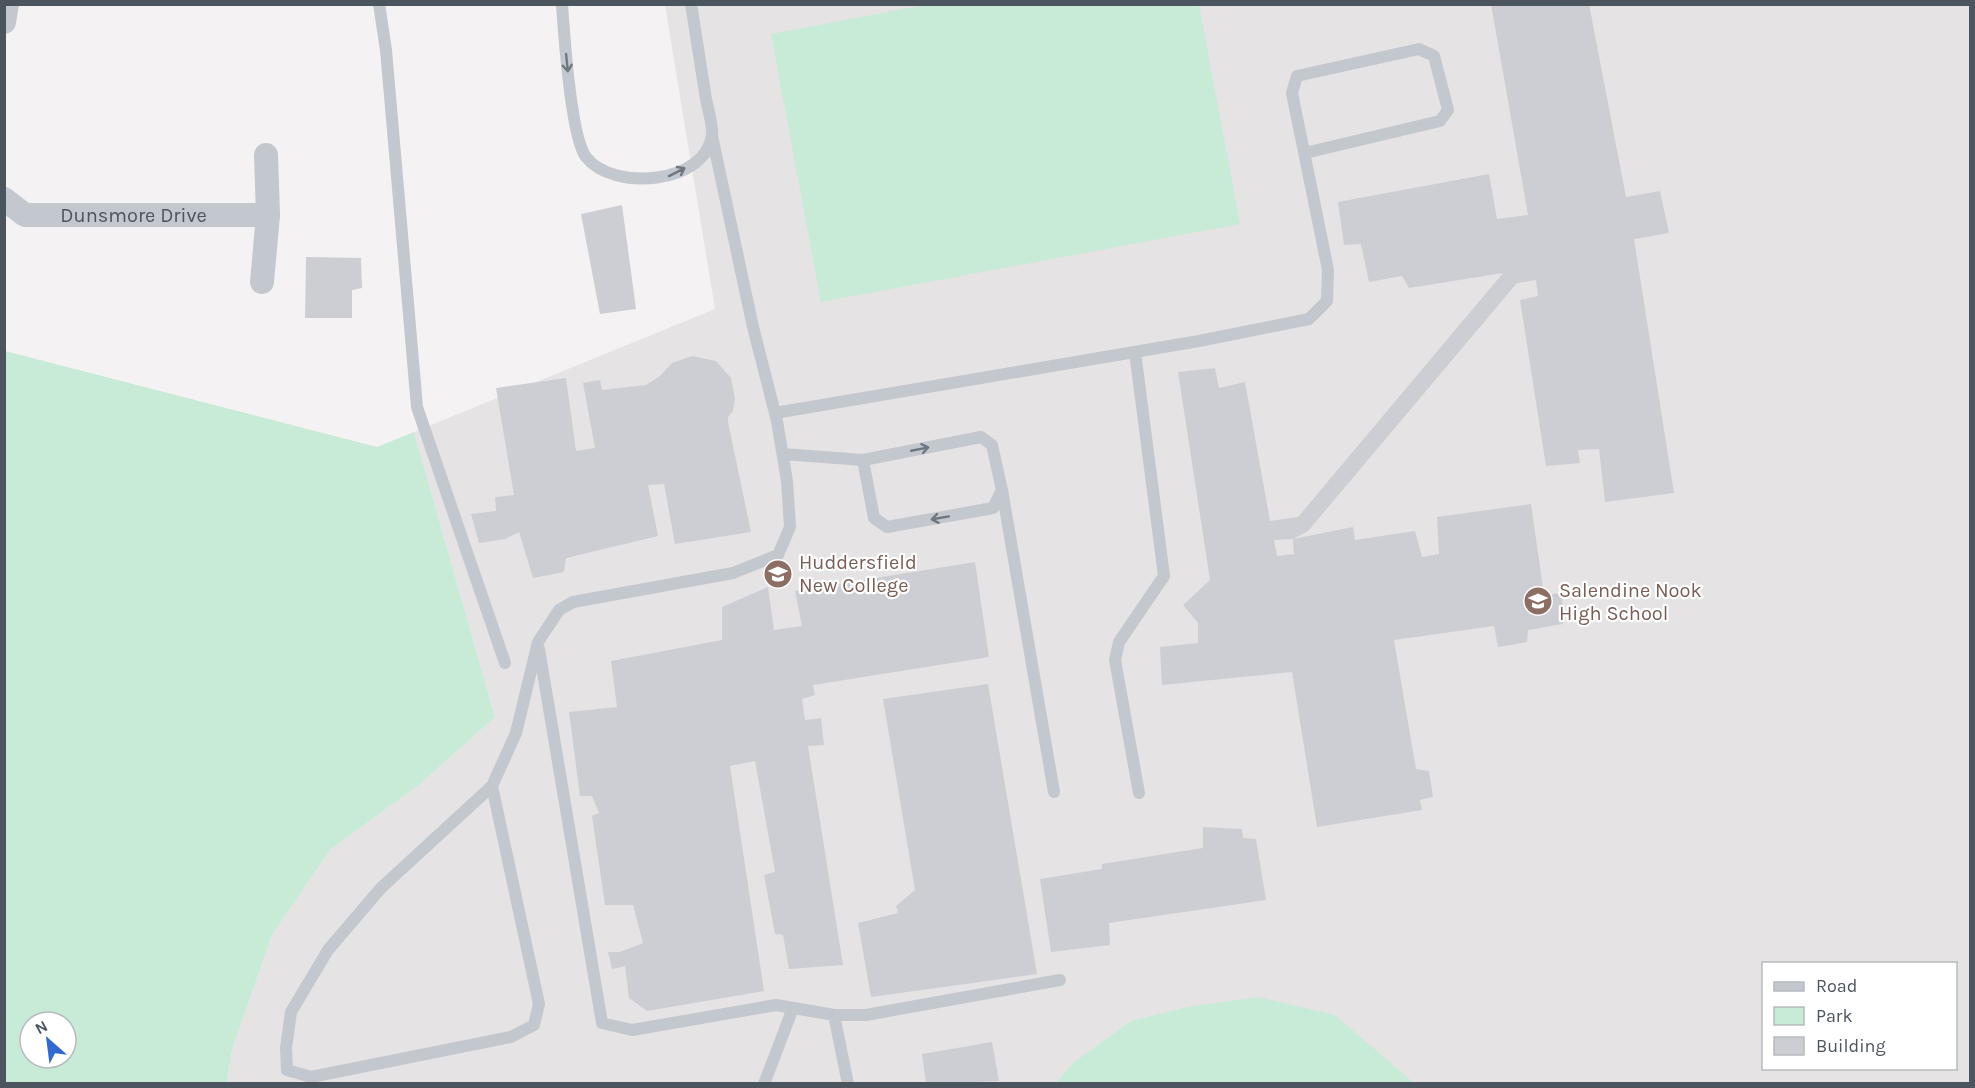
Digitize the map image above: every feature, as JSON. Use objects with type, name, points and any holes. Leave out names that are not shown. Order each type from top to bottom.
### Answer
[{"type":"street","points":[[4,22],[6,4]]},
{"type":"street","points":[[262,282],[268,215],[266,155]]},
{"type":"street","name":"Dunsmore Drive","points":[[4,199],[25,215],[268,215]]},
{"type":"lane","points":[[379,4],[386,50],[417,407],[505,663]]},
{"type":"lane","points":[[562,4],[577,127],[586,157],[607,173],[643,180],[674,176],[701,157],[712,136]]},
{"type":"lane","points":[[492,786],[538,1004],[534,1025],[511,1037],[311,1077],[287,1070],[286,1048],[291,1012],[328,950],[381,888],[492,786],[516,733],[538,642],[559,610],[573,602],[732,573],[778,555],[790,527],[788,481],[783,454],[712,136],[691,4]]},
{"type":"lane","points":[[775,413],[1135,352],[1309,319],[1327,301],[1328,270],[1293,93],[1297,76],[1419,49],[1434,56],[1448,110],[1440,121],[1305,153]]},
{"type":"lane","points":[[1135,352],[1164,576],[1119,642],[1115,660],[1139,793]]},
{"type":"lane","points":[[783,454],[863,460],[981,437],[992,445],[1002,490],[1054,792]]},
{"type":"lane","points":[[863,460],[874,518],[887,527],[993,508],[1002,490]]},
{"type":"lane","points":[[538,642],[602,1023],[632,1030],[776,1005],[834,1015],[866,1015],[1060,980]]},
{"type":"lane","points":[[764,1083],[793,1008]]},
{"type":"lane","points":[[834,1015],[848,1083]]},
{"type":"shaded area","points":[[665,5],[1970,5],[1970,1083],[227,1084],[232,1050],[272,935],[330,850],[420,784],[495,717],[414,432],[715,309]]},
{"type":"green space","points":[[930,4],[1199,5],[1240,224],[821,302],[771,34]]},
{"type":"green space","points":[[5,351],[377,447],[414,432],[495,717],[420,784],[330,850],[272,935],[232,1050],[227,1083],[5,1083]]},
{"type":"green space","points":[[1258,997],[1335,1015],[1414,1083],[1056,1083],[1073,1063],[1131,1021],[1187,1007]]},
{"type":"building","points":[[1491,4],[1589,4],[1626,197],[1660,191],[1669,233],[1634,239],[1674,493],[1605,502],[1599,449],[1578,450],[1580,463],[1546,466],[1520,300],[1538,296],[1536,280],[1517,283],[1308,531],[1293,539],[1353,527],[1355,540],[1415,531],[1422,557],[1439,554],[1437,517],[1531,504],[1544,595],[1562,593],[1563,624],[1528,630],[1527,642],[1498,647],[1494,626],[1394,640],[1416,769],[1429,771],[1433,797],[1420,800],[1422,810],[1317,827],[1292,672],[1162,685],[1160,647],[1198,643],[1198,623],[1183,605],[1210,580],[1178,372],[1215,368],[1219,388],[1245,382],[1270,521],[1298,517],[1503,273],[1409,288],[1402,276],[1369,282],[1361,244],[1344,245],[1338,202],[1489,174],[1497,219],[1528,215]],"holes":[[[1293,539],[1294,554],[1277,556],[1274,540]]]},
{"type":"building","points":[[622,205],[636,309],[600,314],[581,214]]},
{"type":"building","points":[[306,257],[361,258],[362,288],[352,290],[352,318],[305,318]]},
{"type":"building","points":[[692,356],[716,361],[731,378],[735,399],[728,422],[751,532],[675,544],[664,484],[648,485],[658,536],[566,558],[564,572],[533,578],[519,532],[505,539],[479,543],[471,514],[496,511],[495,497],[514,495],[496,388],[566,378],[576,451],[595,448],[583,383],[600,380],[602,390],[646,385],[660,376],[672,363]]},
{"type":"building","points":[[975,562],[989,657],[813,685],[815,695],[802,699],[805,720],[821,718],[824,745],[808,746],[843,965],[789,969],[783,935],[775,934],[764,875],[775,872],[755,761],[730,766],[764,991],[647,1011],[629,998],[625,966],[612,969],[608,952],[620,952],[643,943],[633,905],[605,905],[592,816],[599,813],[592,796],[580,796],[569,712],[617,707],[611,661],[722,640],[722,607],[768,587],[774,630],[802,626],[795,591]]},
{"type":"building","points":[[988,684],[1037,974],[871,997],[858,923],[898,913],[896,906],[915,890],[883,699]]},
{"type":"building","points":[[1203,827],[1242,829],[1243,838],[1256,839],[1266,900],[1109,923],[1110,945],[1051,952],[1040,879],[1102,869],[1102,864],[1203,848]]},
{"type":"building","points":[[992,1042],[999,1081],[926,1084],[922,1054]]},
{"type":"place","name":"Huddersfield New College","points":[[778,574]]},
{"type":"place","name":"Salendine Nook High School","points":[[1538,601]]}]
